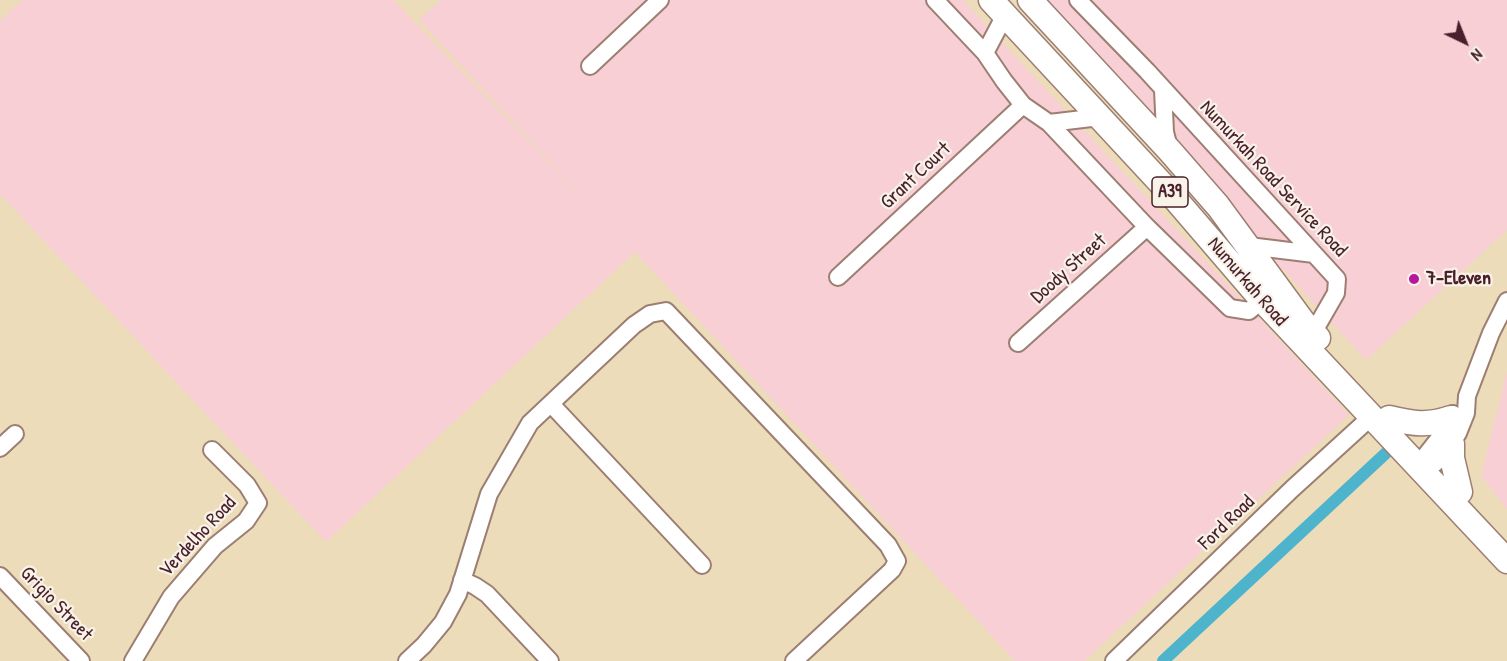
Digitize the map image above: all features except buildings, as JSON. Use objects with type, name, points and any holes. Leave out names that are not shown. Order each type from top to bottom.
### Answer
[{"type":"highway","name":"Numurkah Road","points":[[1030,0],[1218,206],[1249,246],[1270,293],[1425,464],[1507,561]]},
{"type":"highway","name":"Numurkah Road","points":[[998,8],[1171,194],[1313,333],[1380,414]]},
{"type":"highway","points":[[1108,84],[1106,104],[1123,141]]},
{"type":"highway","points":[[1380,414],[1423,424],[1432,424],[1451,418]]},
{"type":"highway","points":[[1452,444],[1452,458],[1460,492]]},
{"type":"highway","name":"Numurkah Road","points":[[1425,464],[1460,492],[1507,544]]},
{"type":"street","points":[[590,66],[660,0]]},
{"type":"street","points":[[935,0],[985,53],[1023,105],[1049,123],[1147,227],[1230,308],[1249,310],[1270,293]]},
{"type":"street","name":"Numurkah Road Service Road","points":[[1078,0],[1337,279],[1336,293],[1313,333]]},
{"type":"street","points":[[985,53],[998,8]]},
{"type":"street","points":[[1163,90],[1165,132],[1170,151]]},
{"type":"street","name":"Grant Court","points":[[838,277],[1023,105]]},
{"type":"street","points":[[1049,123],[1100,117]]},
{"type":"street","name":"Doody Street","points":[[1018,343],[1147,227]]},
{"type":"street","points":[[1249,246],[1314,254]]},
{"type":"street","points":[[1425,464],[1451,418],[1467,396],[1491,333],[1507,301]]},
{"type":"street","points":[[407,661],[443,622],[458,594],[489,494],[530,423],[634,325],[650,314],[666,311],[864,519],[888,545],[897,561],[892,570],[794,661]]},
{"type":"street","points":[[1425,464],[1452,444],[1466,413],[1467,396]]},
{"type":"street","points":[[551,404],[702,565]]},
{"type":"street","name":"Ford Road","points":[[1114,661],[1292,489],[1380,414]]},
{"type":"street","points":[[0,448],[15,434]]},
{"type":"street","name":"Verdelho Road","points":[[133,661],[171,597],[215,546],[246,520],[258,503],[247,485],[212,450]]},
{"type":"street","name":"Grigio Street","points":[[0,576],[81,661]]},
{"type":"street","points":[[462,580],[487,594],[550,661]]},
{"type":"shaded area","points":[[23,0],[393,0],[594,209],[419,20],[441,0],[963,0],[1349,415],[1084,661],[1015,661],[635,252],[326,542],[0,194],[0,21]]},
{"type":"shaded area","points":[[1035,0],[1507,0],[1507,230],[1366,360]]},
{"type":"shaded area","points":[[1507,372],[1507,509],[1481,476]]},
{"type":"waterway","points":[[1163,661],[1386,453]]},
{"type":"place","name":"7-Eleven","points":[[1414,279]]}]
